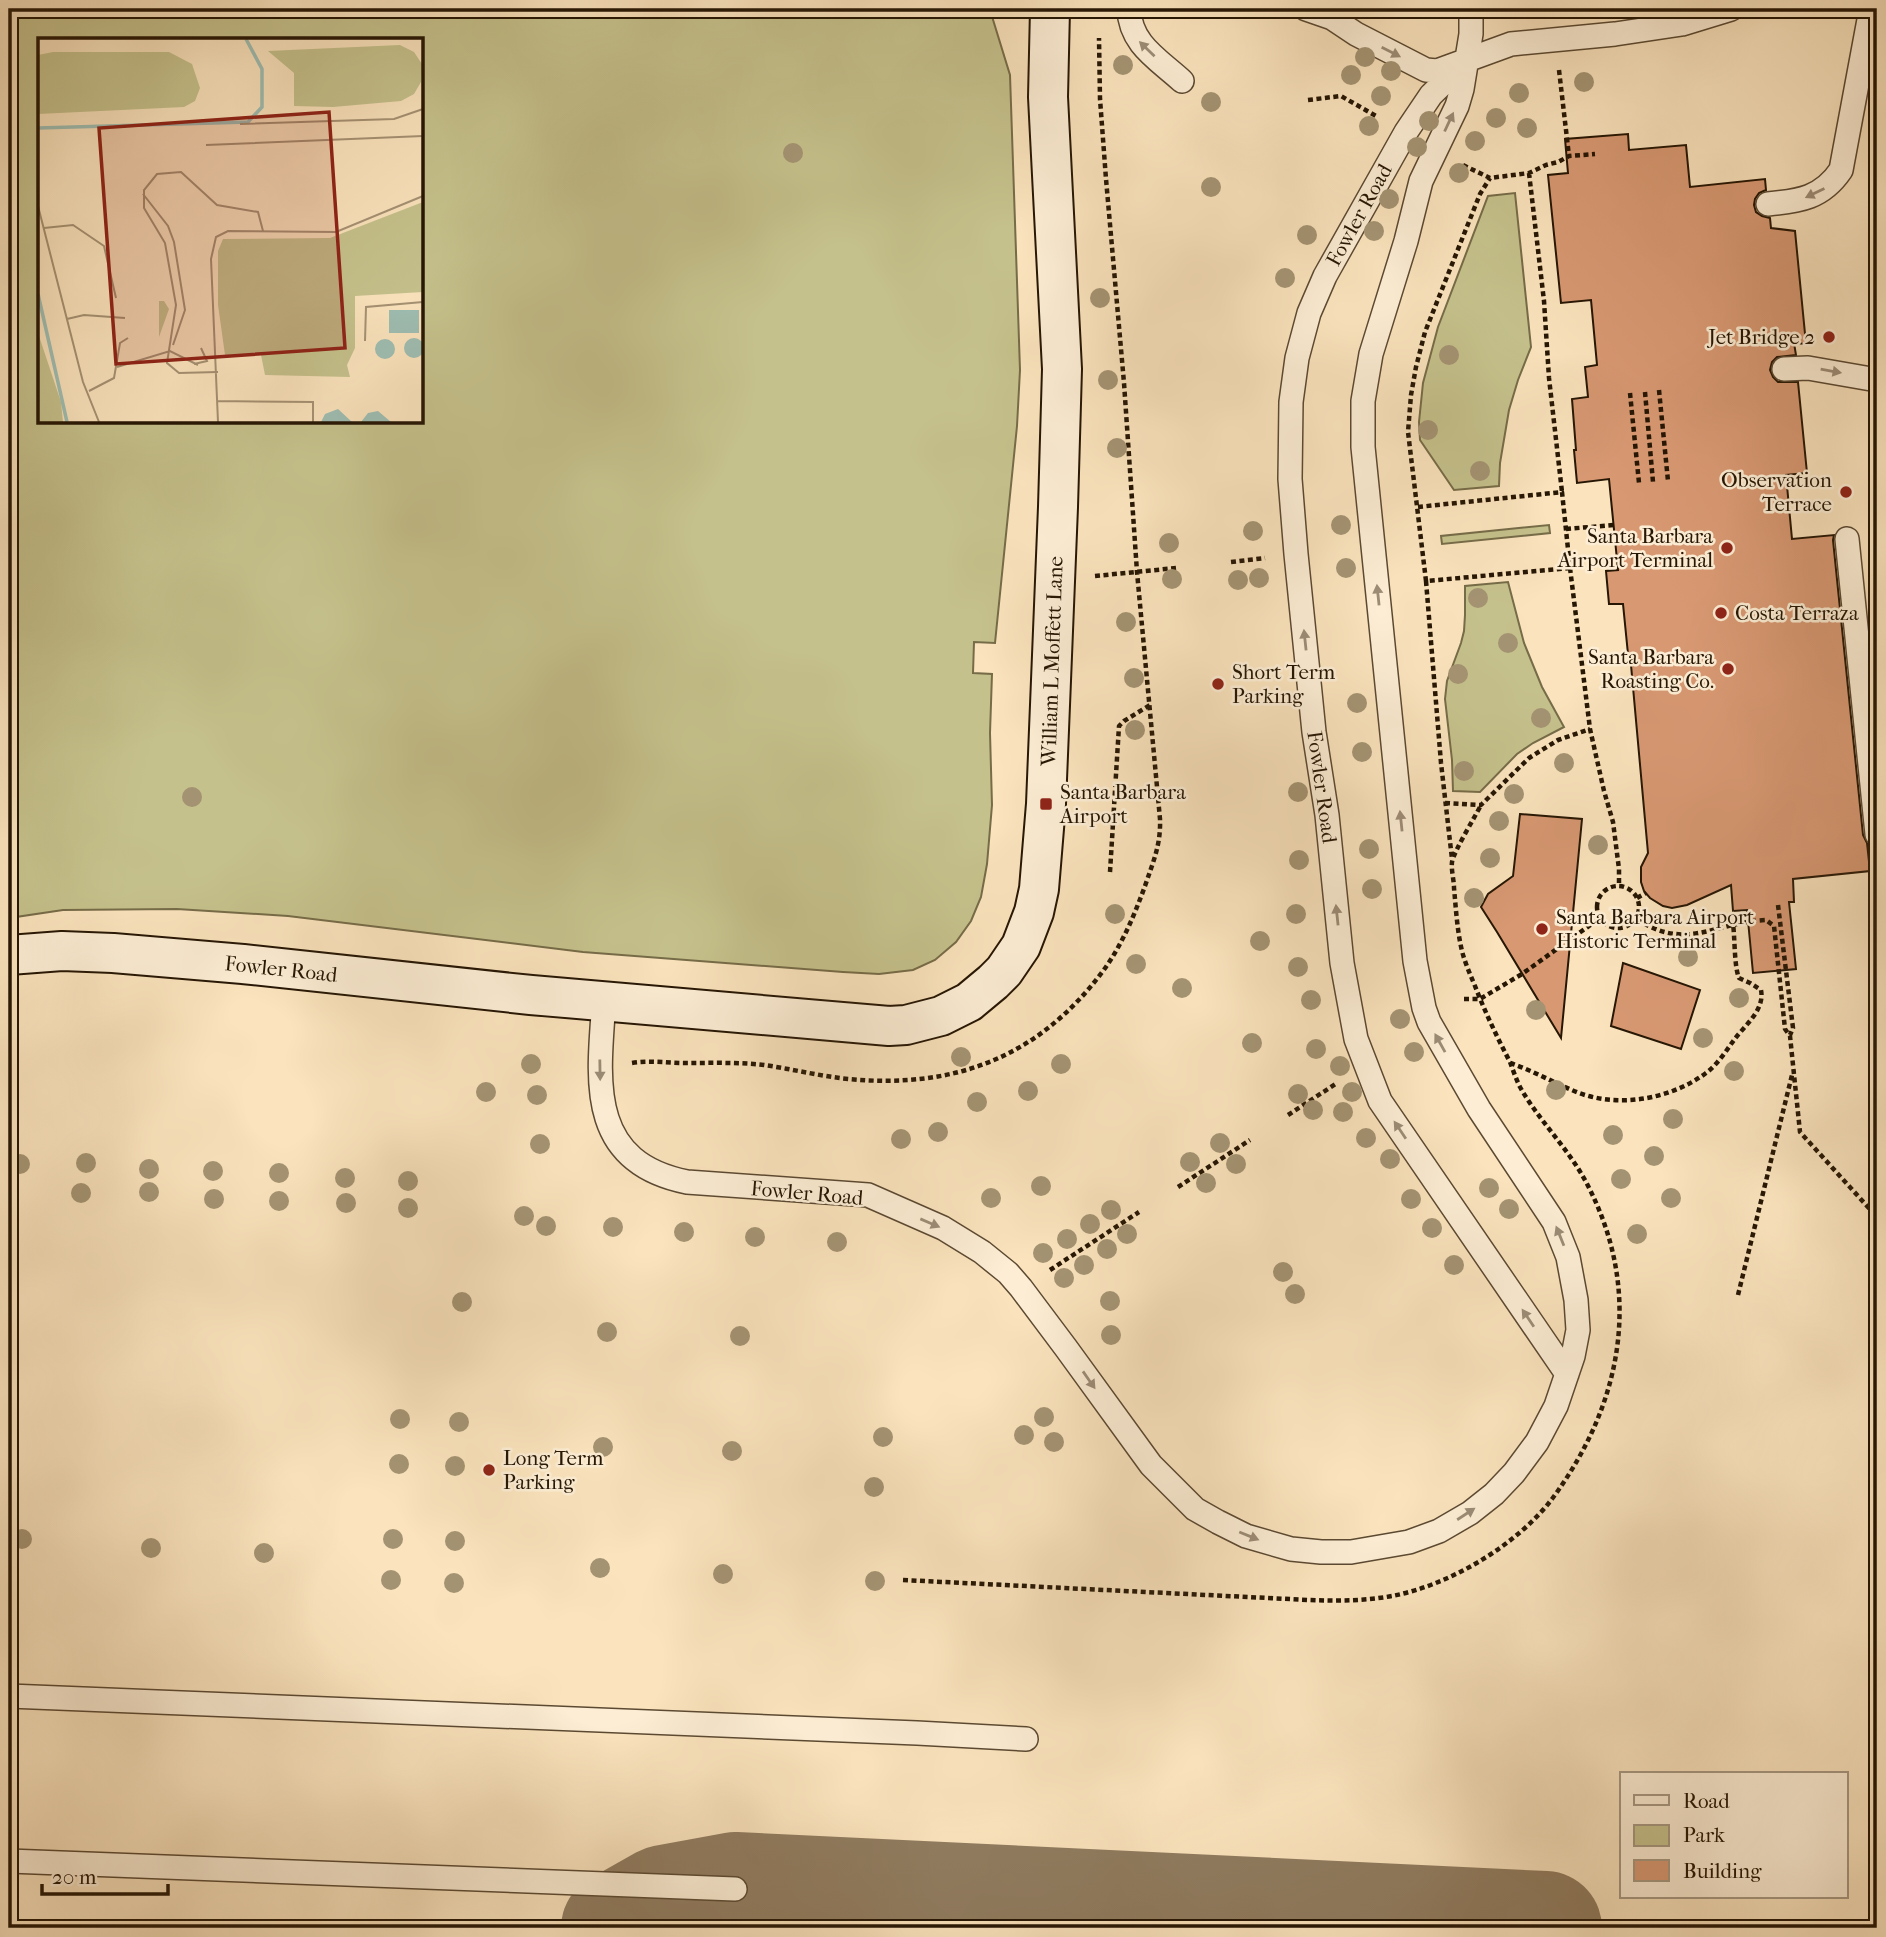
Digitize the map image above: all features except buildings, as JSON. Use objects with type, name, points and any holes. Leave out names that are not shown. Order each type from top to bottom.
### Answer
[{"type":"street","name":"William L Moffett Lane","points":[[604,1002],[864,1025],[906,1025],[941,1016],[969,1002],[1004,971],[1027,933],[1038,889],[1046,804],[1062,369],[1048,97],[1050,9]]},
{"type":"street","name":"Fowler Road","points":[[9,955],[62,951],[113,953],[604,1002]]},
{"type":"lane","points":[[1129,9],[1129,21],[1135,36],[1146,50],[1182,81]]},
{"type":"lane","points":[[1306,9],[1329,13],[1356,34],[1426,70],[1437,71],[1511,44],[1615,34],[1682,24],[1731,9]]},
{"type":"lane","name":"Fowler Road","points":[[604,1002],[600,1068],[603,1106],[608,1124],[616,1138],[637,1163],[665,1178],[687,1182],[868,1195],[968,1242],[1008,1273],[1021,1288],[1126,1433],[1164,1480],[1195,1509],[1218,1522],[1246,1536],[1291,1549],[1351,1552],[1409,1542],[1439,1531],[1494,1494],[1514,1473],[1537,1441],[1556,1406],[1573,1356],[1578,1330],[1576,1300],[1568,1257],[1555,1222],[1479,1109],[1429,1022],[1424,1008],[1415,961],[1363,447],[1363,401],[1371,354],[1421,181],[1457,106],[1462,89],[1471,34],[1471,9]]},
{"type":"lane","points":[[1768,204],[1811,197],[1834,181],[1841,170],[1871,9]]},
{"type":"lane","name":"Fowler Road","points":[[1467,60],[1431,95],[1406,132],[1325,275],[1314,300],[1297,358],[1293,391],[1290,480],[1314,732],[1327,816],[1342,963],[1356,1039],[1380,1101],[1567,1374]]},
{"type":"lane","points":[[1784,369],[1808,368],[1877,380]]},
{"type":"lane","points":[[1847,540],[1877,834]]},
{"type":"lane","points":[[9,1696],[1026,1739]]},
{"type":"lane","points":[[9,1861],[735,1889]]},
{"type":"path","points":[[1558,58],[1569,156]]},
{"type":"path","points":[[1308,100],[1341,96],[1376,116]]},
{"type":"path","points":[[1460,163],[1490,178],[1530,173],[1569,156],[1595,154]]},
{"type":"path","points":[[1530,173],[1553,419],[1590,729],[1613,822],[1619,886]]},
{"type":"path","points":[[1490,178],[1480,194],[1425,332],[1411,395],[1408,432],[1426,581],[1459,936],[1480,999],[1521,1087],[1586,1181],[1609,1236],[1616,1265],[1619,1336]]},
{"type":"path","points":[[1659,390],[1668,481]]},
{"type":"path","points":[[1644,392],[1653,482]]},
{"type":"path","points":[[1630,393],[1639,484]]},
{"type":"path","points":[[1418,507],[1562,492]]},
{"type":"path","points":[[1566,529],[1614,525]]},
{"type":"path","points":[[1409,544],[1422,543]]},
{"type":"path","points":[[1231,562],[1268,557]]},
{"type":"path","points":[[1119,573],[1176,568]]},
{"type":"path","points":[[1426,581],[1570,568]]},
{"type":"path","points":[[1110,872],[1119,726],[1124,720],[1150,705]]},
{"type":"path","points":[[1452,860],[1481,805],[1529,758],[1558,740],[1590,729]]},
{"type":"path","points":[[1445,803],[1481,805]]},
{"type":"path","points":[[1625,887],[1637,898],[1637,919],[1628,927],[1621,929],[1608,926],[1597,912],[1598,899],[1606,890],[1625,887]]},
{"type":"path","points":[[1637,898],[1646,892]]},
{"type":"path","points":[[1778,905],[1793,1028],[1790,1036]]},
{"type":"path","points":[[1464,999],[1480,999],[1522,974],[1600,918]]},
{"type":"path","points":[[1637,919],[1651,928],[1688,935],[1748,921],[1766,920],[1773,926],[1786,1029],[1790,1036],[1800,1132],[1877,1217]]},
{"type":"path","points":[[1510,1063],[1576,1092],[1609,1101],[1639,1100],[1657,1096],[1706,1074],[1761,1004],[1761,990],[1739,978],[1736,970],[1733,924]]},
{"type":"path","points":[[1738,1295],[1793,1070]]},
{"type":"path","points":[[1288,1115],[1343,1079]]},
{"type":"path","points":[[1178,1187],[1250,1140]]},
{"type":"path","points":[[1043,1274],[1139,1212]]},
{"type":"green space","points":[[9,9],[990,10],[1010,75],[1020,370],[1017,426],[995,643],[974,642],[973,673],[992,674],[992,805],[987,864],[981,897],[971,921],[956,942],[935,960],[913,970],[879,974],[583,952],[288,916],[177,909],[63,910],[9,918]]},
{"type":"green space","points":[[1515,193],[1531,347],[1509,410],[1499,486],[1454,490],[1420,440],[1423,383],[1438,327],[1488,196]]},
{"type":"green space","points":[[1549,525],[1550,533],[1442,544],[1441,536]]},
{"type":"green space","points":[[1508,582],[1524,643],[1542,687],[1564,727],[1517,754],[1480,792],[1453,791],[1445,699],[1447,681],[1464,631],[1465,586]]},
{"type":"taxiway","points":[[618,1928],[664,1902],[735,1889],[1545,1928]]},
{"type":"place","name":"Jet Bridge 2","points":[[1829,337]]},
{"type":"place","name":"Observation Terrace","points":[[1846,492]]},
{"type":"place","name":"Santa Barbara Airport Terminal","points":[[1727,548]]},
{"type":"place","name":"Costa Terraza","points":[[1721,613]]},
{"type":"place","name":"Santa Barbara Roasting Co.","points":[[1728,669]]},
{"type":"place","name":"Short Term Parking","points":[[1218,684]]},
{"type":"place","name":"Santa Barbara Airport","points":[[1046,804]]},
{"type":"place","name":"Santa Barbara Airport Historic Terminal","points":[[1542,929]]},
{"type":"place","name":"Long Term Parking","points":[[489,1470]]}]
